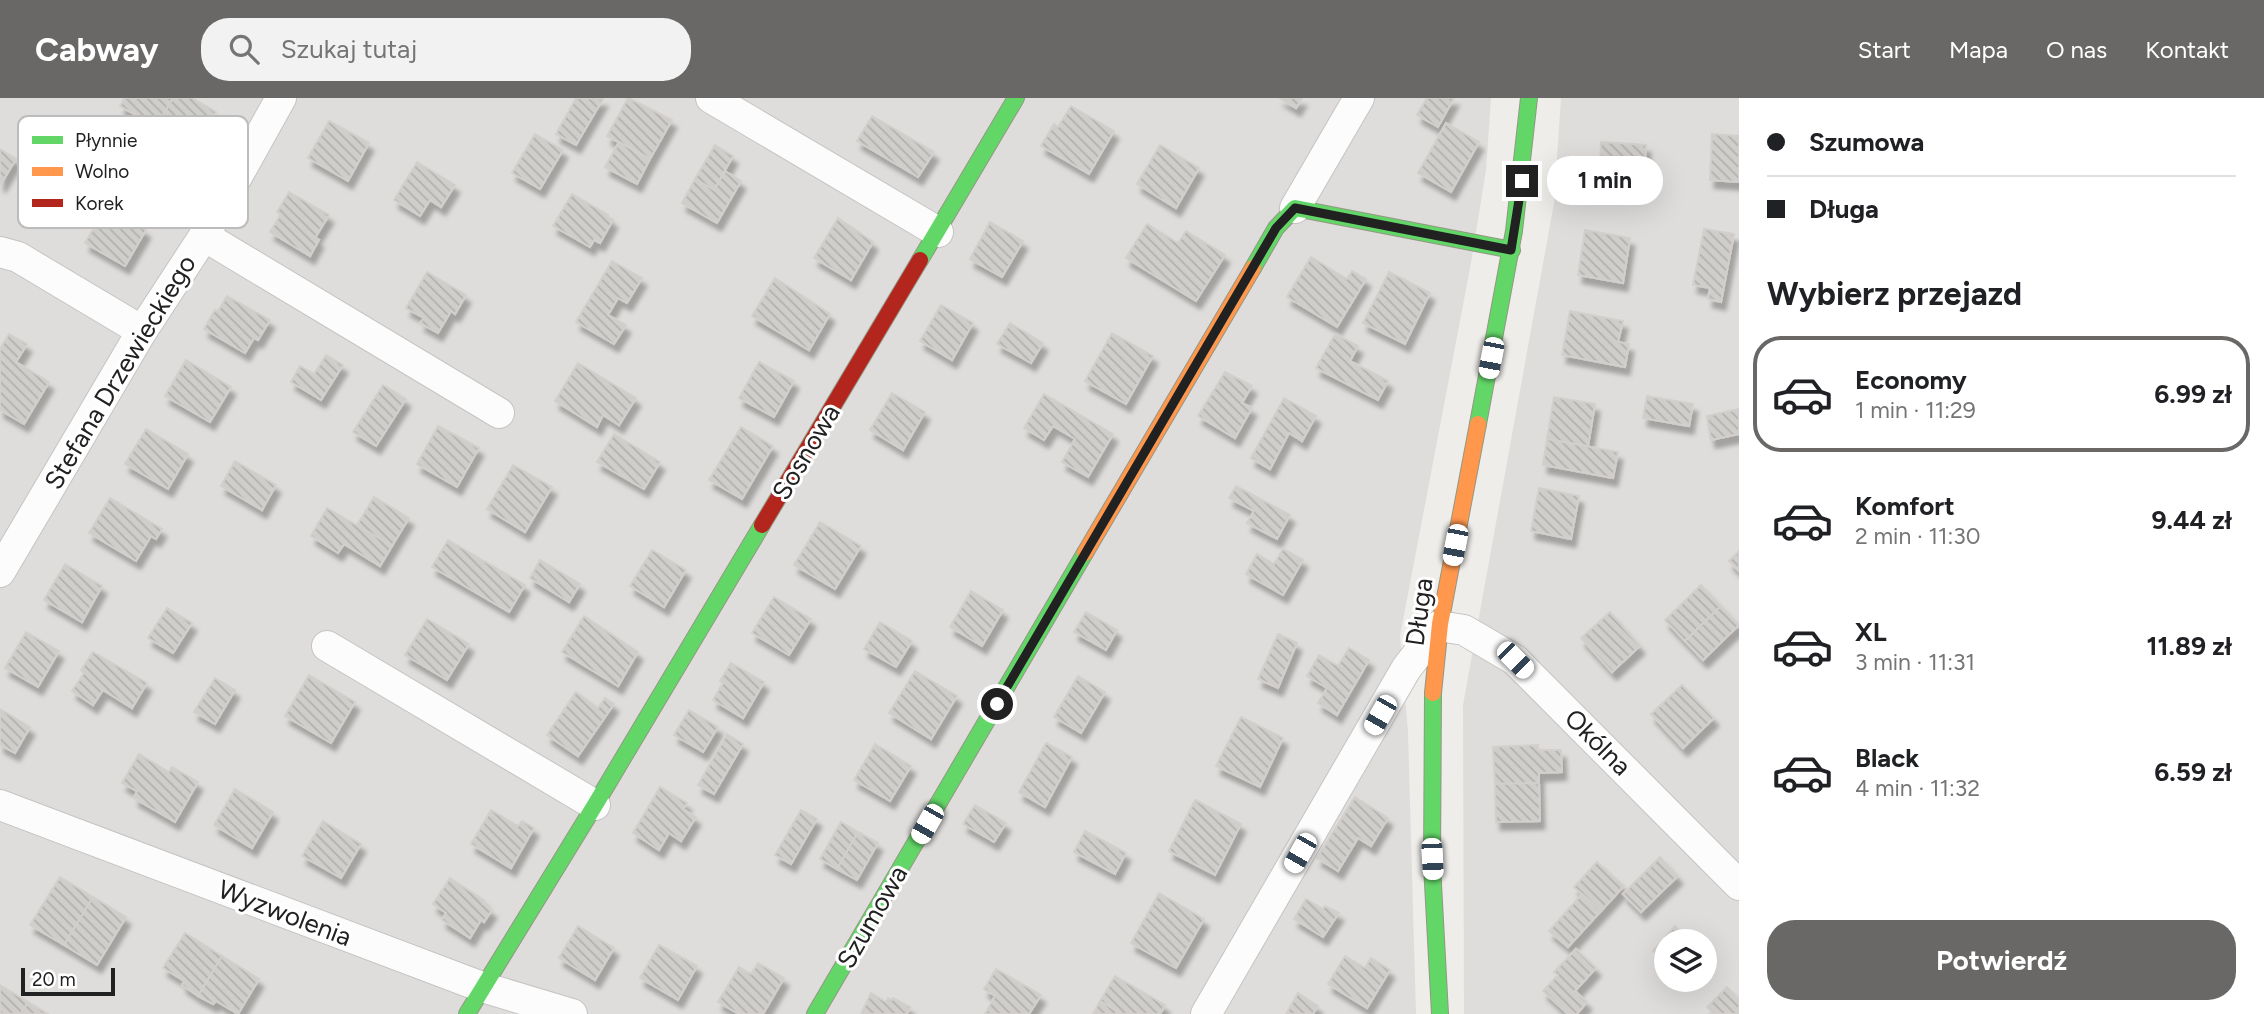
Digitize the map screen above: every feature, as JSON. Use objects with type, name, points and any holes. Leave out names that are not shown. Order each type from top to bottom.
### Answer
[{"type":"street","name":"Stefana Drzewieckiego","points":[[248,156],[280,98]]},
{"type":"street","points":[[710,98],[937,232]]},
{"type":"street","name":"Sosnowa","points":[[467,1014],[596,804],[1016,98]]},
{"type":"street","name":"Szumowa","points":[[815,1014],[1276,228],[1295,208],[1359,98]]},
{"type":"street","name":"Długa","points":[[1440,1014],[1431,832],[1432,724],[1440,626],[1511,250],[1525,158],[1529,98]]},
{"type":"street","points":[[1295,208],[1511,250]]},
{"type":"street","name":"Stefana Drzewieckiego","points":[[0,572],[142,331],[208,228]]},
{"type":"street","points":[[204,236],[499,414]]},
{"type":"street","points":[[0,252],[18,257],[142,331]]},
{"type":"street","points":[[1206,1014],[1406,669],[1440,626]]},
{"type":"street","name":"Okólna","points":[[1440,626],[1464,630],[1515,660],[1739,885]]},
{"type":"street","points":[[327,646],[596,804]]},
{"type":"street","name":"Wyzwolenia","points":[[0,805],[482,987],[572,1014]]},
{"type":"shaded area","points":[[0,98],[1491,98],[1486,170],[1471,263],[1400,636],[1408,732],[1416,1014],[0,1014]]},
{"type":"shaded area","points":[[1561,98],[1739,98],[1739,1014],[1464,1014],[1463,705],[1554,203]]},
{"type":"building","points":[[125,98],[173,98],[162,116],[137,116],[120,106]]},
{"type":"building","points":[[173,98],[192,98],[216,112],[214,116],[162,116]]},
{"type":"building","points":[[576,98],[603,99],[576,145],[556,134]]},
{"type":"building","points":[[628,98],[672,120],[650,159],[607,136]]},
{"type":"building","points":[[1280,98],[1302,98],[1296,108]]},
{"type":"building","points":[[1427,98],[1454,98],[1438,127],[1417,115]]},
{"type":"building","points":[[1071,106],[1114,131],[1089,174],[1041,146],[1054,124],[1058,127]]},
{"type":"building","points":[[872,116],[934,152],[918,177],[857,141]]},
{"type":"building","points":[[329,121],[369,143],[348,181],[308,158]]},
{"type":"building","points":[[1446,123],[1479,142],[1451,192],[1418,173]]},
{"type":"building","points":[[535,134],[563,150],[540,189],[512,173]]},
{"type":"building","points":[[1712,134],[1739,136],[1739,182],[1710,180]]},
{"type":"building","points":[[619,142],[650,159],[637,184],[605,167]]},
{"type":"building","points":[[1601,142],[1646,145],[1644,189],[1599,187]]},
{"type":"building","points":[[715,145],[733,156],[714,190],[695,179]]},
{"type":"building","points":[[1160,145],[1199,168],[1176,208],[1137,184]]},
{"type":"building","points":[[0,149],[16,159],[1,184],[0,184]]},
{"type":"building","points":[[417,162],[455,185],[441,207],[430,200],[420,216],[394,200]]},
{"type":"building","points":[[725,171],[741,181],[717,223],[682,203],[695,179],[714,190]]},
{"type":"building","points":[[289,192],[329,215],[315,238],[319,240],[310,256],[270,232],[281,214],[277,212]]},
{"type":"building","points":[[572,194],[613,220],[600,243],[594,240],[590,247],[553,226]]},
{"type":"building","points":[[838,218],[873,242],[851,280],[814,258]]},
{"type":"building","points":[[990,222],[1023,241],[1002,277],[970,259]]},
{"type":"building","points":[[1147,224],[1178,243],[1186,231],[1225,255],[1196,301],[1126,258]]},
{"type":"building","points":[[94,228],[146,230],[125,266],[85,243]]},
{"type":"building","points":[[1704,229],[1734,234],[1721,302],[1708,299],[1710,288],[1693,285]]},
{"type":"building","points":[[1585,230],[1630,238],[1623,283],[1578,275]]},
{"type":"building","points":[[1311,257],[1347,279],[1352,271],[1366,279],[1337,327],[1287,297]]},
{"type":"building","points":[[612,261],[642,278],[627,303],[618,298],[608,315],[626,325],[614,344],[576,322]]},
{"type":"building","points":[[427,272],[466,295],[455,314],[451,311],[438,333],[420,323],[424,318],[406,308]]},
{"type":"building","points":[[1389,272],[1430,293],[1405,344],[1363,323]]},
{"type":"building","points":[[775,278],[830,314],[809,350],[752,316]]},
{"type":"building","points":[[227,296],[270,320],[258,340],[254,338],[245,353],[204,329]]},
{"type":"building","points":[[941,305],[973,323],[952,360],[920,341]]},
{"type":"building","points":[[1570,311],[1623,321],[1618,342],[1629,344],[1625,367],[1562,355]]},
{"type":"building","points":[[1010,323],[1043,343],[1031,363],[997,344]]},
{"type":"building","points":[[1112,333],[1153,356],[1126,404],[1085,381]]},
{"type":"building","points":[[9,334],[27,344],[16,362],[49,382],[24,424],[0,410],[0,349]]},
{"type":"building","points":[[1335,334],[1358,346],[1350,361],[1388,381],[1378,400],[1316,368]]},
{"type":"building","points":[[326,355],[343,365],[321,400],[291,382],[300,366],[314,374]]},
{"type":"building","points":[[186,360],[231,387],[210,422],[165,396]]},
{"type":"building","points":[[759,362],[794,381],[774,417],[739,398]]},
{"type":"building","points":[[578,363],[636,398],[619,425],[603,415],[597,427],[555,401]]},
{"type":"building","points":[[1225,372],[1252,386],[1242,403],[1252,408],[1235,438],[1198,416]]},
{"type":"building","points":[[383,385],[406,399],[376,446],[353,432]]},
{"type":"building","points":[[892,393],[925,412],[903,450],[870,430]]},
{"type":"building","points":[[1044,394],[1113,434],[1088,477],[1062,462],[1075,439],[1053,426],[1044,440],[1024,428]]},
{"type":"building","points":[[1647,396],[1693,404],[1689,426],[1643,418]]},
{"type":"building","points":[[1554,397],[1595,404],[1588,446],[1547,439]]},
{"type":"building","points":[[1284,398],[1316,416],[1302,441],[1289,433],[1270,469],[1251,458]]},
{"type":"building","points":[[1739,409],[1739,434],[1711,440],[1707,416]]},
{"type":"building","points":[[438,426],[479,448],[457,487],[417,464]]},
{"type":"building","points":[[741,427],[773,446],[742,499],[709,480]]},
{"type":"building","points":[[146,429],[188,454],[168,489],[125,464]]},
{"type":"building","points":[[614,434],[660,462],[644,489],[597,462]]},
{"type":"building","points":[[1547,439],[1618,452],[1613,478],[1543,465]]},
{"type":"building","points":[[235,461],[276,485],[262,510],[221,486]]},
{"type":"building","points":[[513,465],[552,487],[525,532],[487,509]]},
{"type":"building","points":[[1236,486],[1290,515],[1277,539],[1247,523],[1254,511],[1229,498]]},
{"type":"building","points":[[1539,488],[1579,496],[1571,539],[1531,531]]},
{"type":"building","points":[[374,497],[409,518],[392,546],[357,525]]},
{"type":"building","points":[[110,498],[162,529],[156,539],[151,536],[136,561],[89,533]]},
{"type":"building","points":[[327,508],[392,546],[380,566],[344,544],[338,553],[311,536]]},
{"type":"building","points":[[820,522],[861,546],[835,589],[794,565]]},
{"type":"building","points":[[448,540],[525,585],[509,612],[432,567]]},
{"type":"building","points":[[1283,549],[1303,560],[1283,595],[1246,574],[1257,554],[1274,564]]},
{"type":"building","points":[[652,550],[686,570],[664,607],[630,586]]},
{"type":"building","points":[[1739,551],[1739,571],[1729,561]]},
{"type":"building","points":[[540,560],[580,584],[569,602],[530,578]]},
{"type":"building","points":[[65,564],[102,586],[82,622],[44,600]]},
{"type":"building","points":[[1701,585],[1721,606],[1685,641],[1665,620]]},
{"type":"building","points":[[971,591],[1003,610],[982,646],[950,627]]},
{"type":"building","points":[[774,597],[811,619],[789,655],[752,633]]},
{"type":"building","points":[[1721,606],[1739,625],[1703,660],[1685,641]]},
{"type":"building","points":[[167,608],[192,623],[173,653],[148,638]]},
{"type":"building","points":[[1086,612],[1117,630],[1106,650],[1074,632]]},
{"type":"building","points":[[1610,612],[1640,646],[1612,672],[1581,638]]},
{"type":"building","points":[[584,616],[638,652],[618,686],[562,652]]},
{"type":"building","points":[[427,619],[469,644],[447,680],[405,655]]},
{"type":"building","points":[[880,622],[912,641],[896,667],[864,649]]},
{"type":"building","points":[[26,632],[59,651],[38,687],[5,668]]},
{"type":"building","points":[[1278,634],[1297,643],[1278,688],[1258,679]]},
{"type":"building","points":[[1349,648],[1369,660],[1337,715],[1318,703],[1327,688],[1307,676],[1319,655],[1338,666]]},
{"type":"building","points":[[93,652],[147,683],[132,708],[103,690],[93,705],[72,691]]},
{"type":"building","points":[[731,663],[764,682],[743,718],[713,700]]},
{"type":"building","points":[[915,671],[957,696],[931,739],[889,713]]},
{"type":"building","points":[[309,675],[355,702],[331,743],[285,716]]},
{"type":"building","points":[[1078,676],[1105,692],[1081,733],[1054,717]]},
{"type":"building","points":[[215,678],[235,690],[215,724],[194,712]]},
{"type":"building","points":[[1682,685],[1714,718],[1683,748],[1651,714]]},
{"type":"building","points":[[576,692],[598,708],[605,698],[614,704],[578,756],[547,735]]},
{"type":"building","points":[[0,709],[30,727],[15,753],[0,745]]},
{"type":"building","points":[[689,710],[718,727],[703,752],[674,735]]},
{"type":"building","points":[[1241,717],[1283,738],[1260,787],[1216,766]]},
{"type":"building","points":[[727,734],[743,744],[714,794],[698,785]]},
{"type":"building","points":[[1046,743],[1072,757],[1045,807],[1019,792]]},
{"type":"building","points":[[875,744],[911,766],[890,801],[854,780]]},
{"type":"building","points":[[1538,745],[1538,750],[1561,750],[1562,772],[1539,773],[1539,783],[1495,784],[1493,747]]},
{"type":"building","points":[[139,754],[169,772],[172,767],[198,782],[175,822],[134,798],[137,791],[122,783]]},
{"type":"building","points":[[1539,783],[1540,821],[1496,822],[1495,784]]},
{"type":"building","points":[[660,787],[687,803],[683,809],[696,817],[681,841],[669,833],[659,850],[633,833]]},
{"type":"building","points":[[235,789],[273,812],[252,848],[214,825]]},
{"type":"building","points":[[1355,797],[1388,818],[1371,846],[1358,838],[1338,871],[1317,858]]},
{"type":"building","points":[[1195,800],[1241,824],[1215,875],[1169,851]]},
{"type":"building","points":[[975,805],[1006,823],[994,842],[963,824]]},
{"type":"building","points":[[491,810],[518,826],[522,821],[534,828],[511,868],[471,844]]},
{"type":"building","points":[[801,810],[817,819],[791,864],[775,855]]},
{"type":"building","points":[[323,821],[361,844],[341,878],[302,856]]},
{"type":"building","points":[[841,822],[858,832],[837,869],[820,859]]},
{"type":"building","points":[[1085,831],[1126,853],[1115,874],[1074,852]]},
{"type":"building","points":[[858,832],[878,843],[857,880],[837,869]]},
{"type":"building","points":[[1660,857],[1678,876],[1641,912],[1623,894]]},
{"type":"building","points":[[1597,862],[1624,886],[1601,911],[1574,887]]},
{"type":"building","points":[[60,877],[93,897],[64,945],[30,925]]},
{"type":"building","points":[[450,878],[485,901],[483,904],[492,910],[484,922],[481,920],[470,938],[442,920],[446,913],[433,904]]},
{"type":"building","points":[[1159,893],[1204,919],[1176,968],[1131,943]]},
{"type":"building","points":[[1582,894],[1601,911],[1568,947],[1549,931]]},
{"type":"building","points":[[93,897],[126,917],[97,965],[64,945]]},
{"type":"building","points":[[1306,899],[1323,909],[1325,906],[1339,913],[1323,937],[1294,919]]},
{"type":"building","points":[[578,926],[614,948],[595,980],[559,958]]},
{"type":"building","points":[[185,933],[222,956],[198,996],[182,985],[184,981],[163,968]]},
{"type":"building","points":[[659,945],[697,966],[678,1000],[640,978]]},
{"type":"building","points":[[1576,949],[1596,968],[1575,991],[1587,1002],[1577,1014],[1568,1014],[1543,991],[1558,975],[1554,972]]},
{"type":"building","points":[[222,956],[259,979],[238,1014],[216,1001],[213,1004],[198,996]]},
{"type":"building","points":[[1345,956],[1365,968],[1371,958],[1390,970],[1367,1008],[1328,984]]},
{"type":"building","points":[[758,963],[784,978],[763,1014],[739,1014],[718,1002],[739,967],[751,974]]},
{"type":"building","points":[[996,969],[1041,995],[1029,1014],[985,1014],[995,996],[984,989]]},
{"type":"building","points":[[1115,976],[1165,1005],[1160,1014],[1122,1014],[1100,1001]]},
{"type":"building","points":[[0,985],[28,1002],[21,1014],[0,1014]]},
{"type":"building","points":[[1727,987],[1739,999],[1739,1014],[1714,1014],[1707,1007]]},
{"type":"building","points":[[871,993],[886,1002],[888,998],[893,998],[910,1007],[907,1014],[861,1014]]},
{"type":"building","points":[[1298,993],[1318,1006],[1313,1014],[1286,1014]]},
{"type":"building","points":[[1100,1001],[1122,1014],[1093,1014]]},
{"type":"building","points":[[28,1002],[48,1014],[21,1014]]},
{"type":"traffic: fast","points":[[920,260],[1016,98]]},
{"type":"traffic: fast","points":[[1478,424],[1514,231],[1529,98]]},
{"type":"traffic: fast","points":[[1253,268],[1276,228],[1295,208],[1512,250]]},
{"type":"traffic: fast","points":[[467,1014],[762,525]]},
{"type":"traffic: fast","points":[[815,1014],[1085,553]]},
{"type":"traffic: fast","points":[[1433,693],[1432,865],[1440,1014]]},
{"type":"traffic: slow","points":[[1085,553],[1253,268]]},
{"type":"traffic: slow","points":[[1433,693],[1440,624],[1478,424]]},
{"type":"traffic: jam","points":[[762,525],[920,260]]},
{"type":"route","points":[[997,704],[1276,228],[1295,208],[1511,250],[1522,181]]}]
